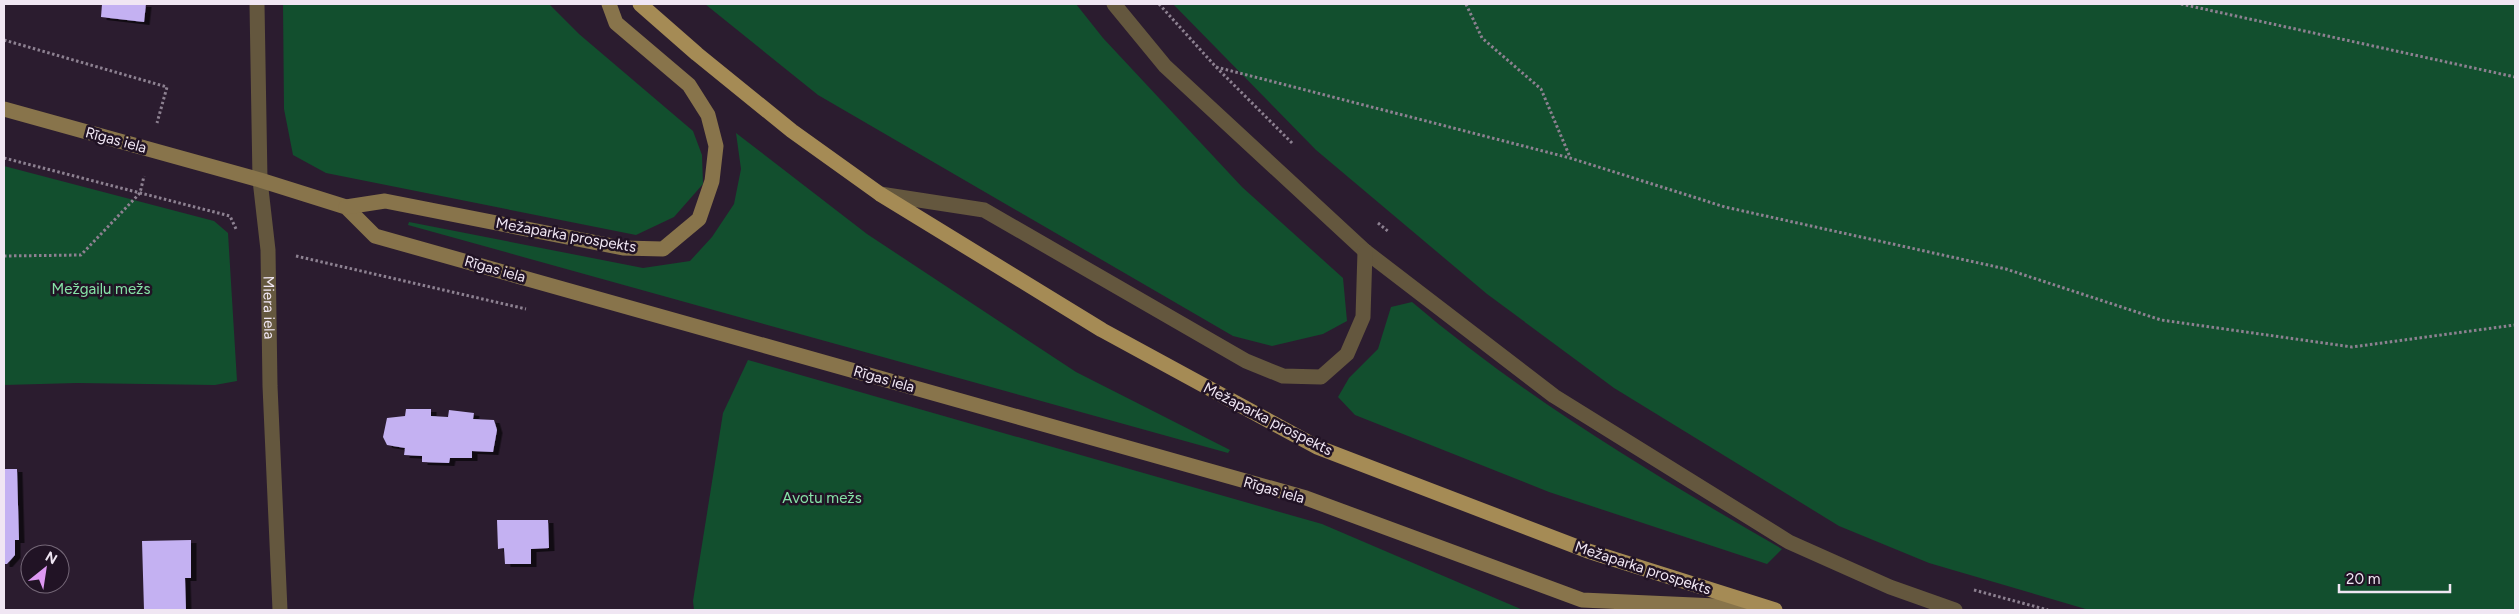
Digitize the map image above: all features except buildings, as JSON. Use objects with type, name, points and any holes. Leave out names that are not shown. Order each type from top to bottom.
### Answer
[{"type":"main road","name":"Mežaparka prospekts","points":[[640,4],[697,54],[792,131],[880,194],[1102,330],[1317,447],[1588,551],[1773,610]]},
{"type":"street","name":"Miera iela","points":[[257,4],[260,180],[268,250],[270,386],[280,610]]},
{"type":"street","name":"Mežaparka prospekts","points":[[346,207],[385,201],[623,248],[664,249],[699,219],[712,182],[716,146],[708,116],[688,85],[616,23],[609,4]]},
{"type":"street","points":[[1114,4],[1165,66],[1365,251],[1554,396],[1789,542],[1890,587],[1955,610]]},
{"type":"street","name":"Rīgas iela","points":[[4,109],[260,180],[346,207],[375,236],[1306,498],[1582,600],[1773,610]]},
{"type":"street","name":"Mežaparka prospekts","points":[[880,194],[984,210],[1246,361],[1283,376],[1321,377],[1347,354],[1363,317],[1365,251]]},
{"type":"path","points":[[1159,4],[1216,67],[1300,151]]},
{"type":"path","points":[[1466,4],[1482,38],[1541,89],[1570,158]]},
{"type":"path","points":[[2181,4],[2515,77]]},
{"type":"path","points":[[4,40],[167,87]]},
{"type":"path","points":[[1216,67],[1570,158],[1725,206],[2006,269],[2161,320],[2352,347],[2515,325]]},
{"type":"path","points":[[4,158],[230,216],[240,238],[268,250]]},
{"type":"path","points":[[4,256],[81,255],[140,194]]},
{"type":"path","points":[[1372,217],[1394,236]]},
{"type":"path","points":[[1964,587],[2048,610]]},
{"type":"green space","points":[[283,4],[549,4],[579,34],[693,131],[702,155],[703,184],[674,217],[636,235],[326,173],[293,155],[284,109]]},
{"type":"green space","points":[[705,4],[1076,4],[1103,38],[1242,187],[1343,278],[1347,321],[1323,334],[1272,346],[1233,336],[818,95]]},
{"type":"green space","points":[[1173,4],[2515,4],[2515,610],[2089,610],[1929,563],[1839,526],[1614,388],[1487,294],[1316,150]]},
{"type":"green space","points":[[736,133],[867,234],[1076,372],[1230,450],[1228,453],[408,225],[409,222],[643,268],[690,261],[712,237],[734,204],[741,169]]},
{"type":"green space","name":"Mežgaiļu mežs","points":[[4,166],[214,221],[228,233],[237,381],[215,385],[77,383],[4,385]]},
{"type":"green space","points":[[1412,302],[1499,371],[1591,434],[1686,493],[1782,549],[1767,564],[1549,492],[1355,415],[1338,397],[1349,378],[1378,349],[1391,307]]},
{"type":"green space","name":"Avotu mežs","points":[[748,360],[1322,524],[1523,610],[694,610],[693,601],[723,413]]}]
